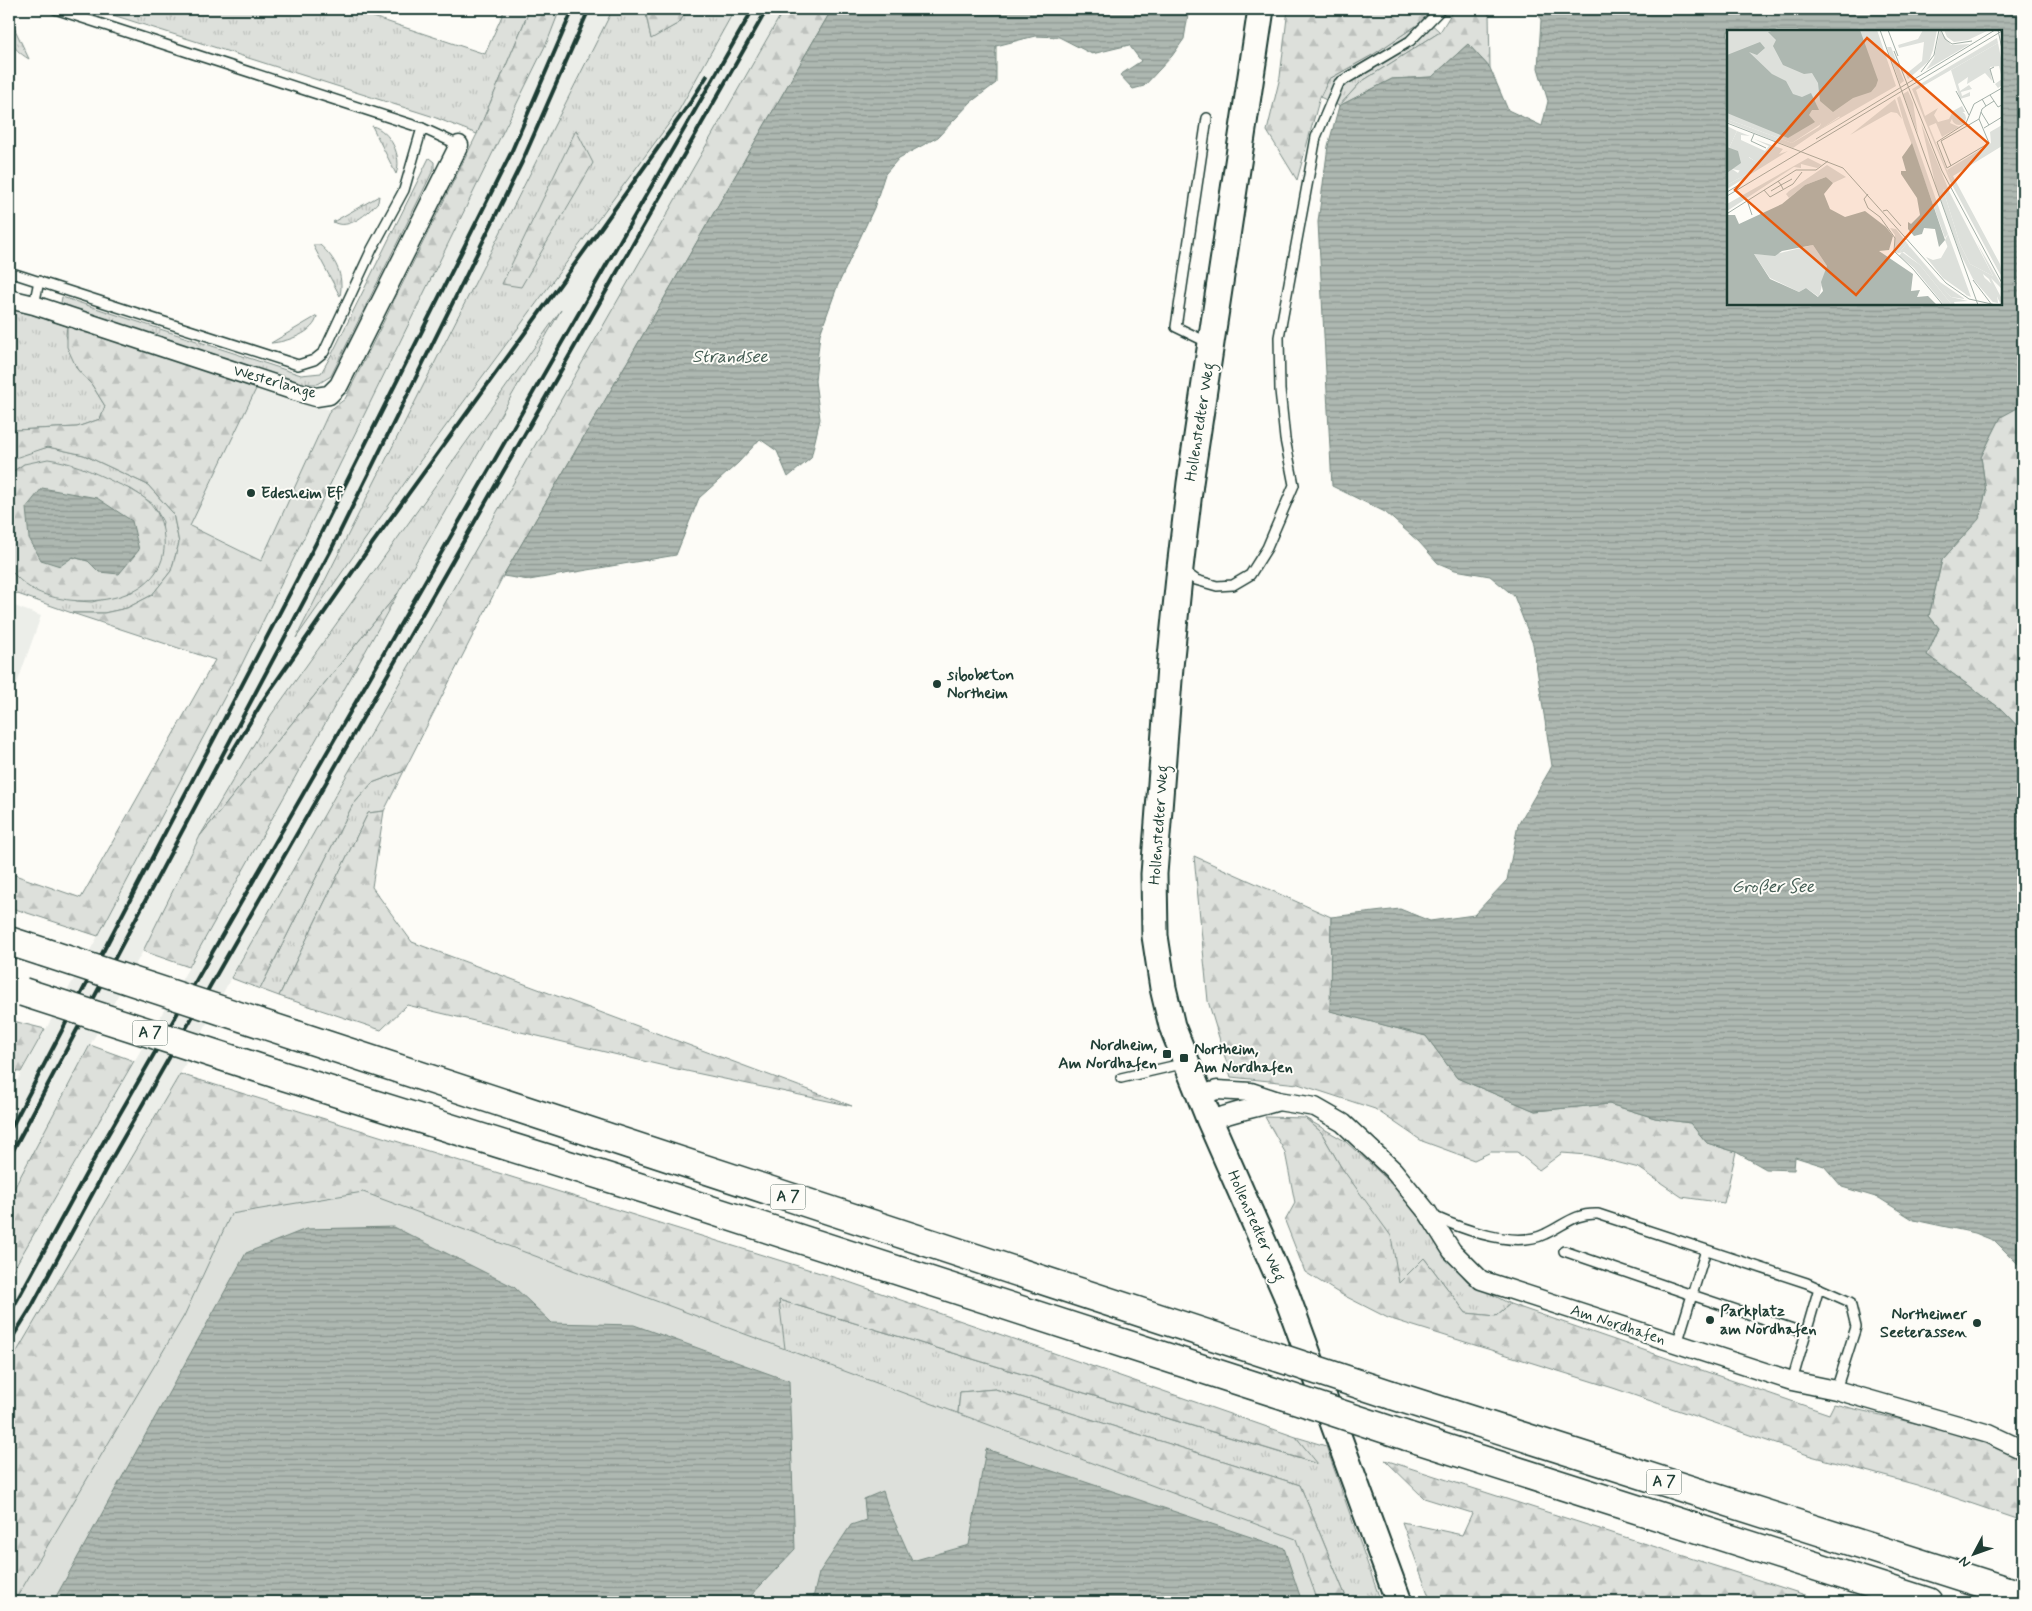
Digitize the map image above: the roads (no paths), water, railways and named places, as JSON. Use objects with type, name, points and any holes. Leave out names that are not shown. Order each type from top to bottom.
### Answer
[{"type":"highway","name":"A 7","points":[[9,941],[1392,1395],[2023,1596]]},
{"type":"highway","name":"A 7","points":[[13,990],[661,1194],[1407,1436],[1928,1602]]},
{"type":"main road","name":"Hollenstedter Weg","points":[[1261,9],[1190,483],[1180,568],[1170,667],[1154,874],[1155,936],[1162,988],[1172,1026],[1199,1096],[1286,1294],[1399,1602]]},
{"type":"street","name":"Westerlange","points":[[9,299],[34,305],[295,391],[316,397],[329,395],[339,385],[459,145]]},
{"type":"street","name":"Am Nordhafen","points":[[1199,1096],[1217,1090],[1251,1092],[1278,1101],[1315,1107],[1343,1122],[1393,1170],[1428,1213],[1452,1251],[1481,1280],[1792,1381],[1836,1390],[1989,1434],[2023,1450]]},
{"type":"street","name":"Am Nordhafen","points":[[1210,1121],[1229,1113],[1256,1109],[1278,1101]]},
{"type":"lane","points":[[55,9],[422,128],[459,145]]},
{"type":"lane","points":[[1180,568],[1196,580],[1216,586],[1233,585],[1250,575],[1267,548],[1294,485],[1284,429],[1280,390],[1279,337],[1316,137],[1339,83],[1410,41],[1441,9]]},
{"type":"lane","points":[[1207,118],[1176,327],[1212,344]]},
{"type":"lane","points":[[9,272],[298,364],[314,360],[324,352],[372,249],[404,190],[422,128]]},
{"type":"lane","points":[[34,305],[39,281]]},
{"type":"lane","points":[[1122,1078],[1186,1063]]},
{"type":"lane","points":[[1428,1213],[1461,1228],[1518,1240],[1539,1237],[1584,1213],[1598,1214],[1819,1288],[1850,1302],[1856,1327],[1836,1390]]},
{"type":"lane","points":[[1677,1344],[1706,1250]]},
{"type":"lane","points":[[1564,1251],[1805,1334]]},
{"type":"lane","points":[[1792,1381],[1819,1288]]},
{"type":"water","name":"Strandsee","points":[[832,9],[1189,9],[1184,39],[1172,56],[1144,86],[1133,89],[1120,75],[1141,61],[1129,45],[1092,54],[1059,37],[1035,36],[996,46],[996,83],[971,102],[938,137],[899,158],[885,174],[874,208],[837,287],[820,334],[815,381],[820,419],[811,458],[788,477],[777,451],[760,439],[738,463],[699,498],[676,555],[529,580],[503,576]]},
{"type":"water","name":"Großer See","points":[[1537,9],[2023,9],[2023,405],[2001,417],[1981,457],[1986,492],[1979,519],[1942,560],[1929,616],[1939,628],[1927,655],[2001,709],[2023,732],[2023,1269],[1995,1241],[1975,1233],[1914,1220],[1879,1198],[1842,1187],[1824,1166],[1795,1157],[1794,1170],[1766,1169],[1736,1152],[1707,1143],[1690,1123],[1655,1118],[1609,1104],[1535,1111],[1457,1078],[1426,1036],[1330,1011],[1331,917],[1400,909],[1430,921],[1474,915],[1507,880],[1518,825],[1552,766],[1533,644],[1514,596],[1490,576],[1455,570],[1438,563],[1419,542],[1385,512],[1332,486],[1318,222],[1328,146],[1339,106],[1392,79],[1432,77],[1468,44],[1490,68],[1508,110],[1542,126],[1548,101],[1538,68],[1541,20]]},
{"type":"water","points":[[42,488],[97,498],[132,521],[139,550],[119,574],[99,572],[88,561],[73,557],[60,566],[41,560],[29,538],[26,508]]},
{"type":"water","points":[[394,1227],[514,1287],[552,1323],[634,1325],[789,1381],[795,1549],[745,1602],[53,1602],[246,1253],[306,1229]]},
{"type":"water","points":[[986,1449],[1284,1548],[1302,1602],[812,1602],[819,1573],[851,1525],[866,1520],[864,1499],[883,1491],[888,1507],[912,1561],[969,1545]]},
{"type":"railway","points":[[9,1132],[316,543],[510,155],[573,9]]},
{"type":"railway","points":[[9,1158],[330,552],[522,162],[589,9]]},
{"type":"railway","points":[[9,1315],[99,1150],[753,9]]},
{"type":"railway","points":[[9,1343],[32,1306],[108,1165],[767,9]]},
{"type":"railway","points":[[229,757],[264,699],[372,544],[598,232],[690,103],[707,76]]},
{"type":"place","name":"Edesheim Ef","points":[[251,493]]},
{"type":"place","name":"sibobeton Northeim","points":[[937,684]]},
{"type":"place","name":"Nordheim, Am Nordhafen","points":[[1167,1054]]},
{"type":"place","name":"Northeim, Am Nordhafen","points":[[1184,1058]]},
{"type":"place","name":"Parkplatz am Nordhafen","points":[[1710,1320]]},
{"type":"place","name":"Northeimer Seeterassen","points":[[1977,1323]]}]
